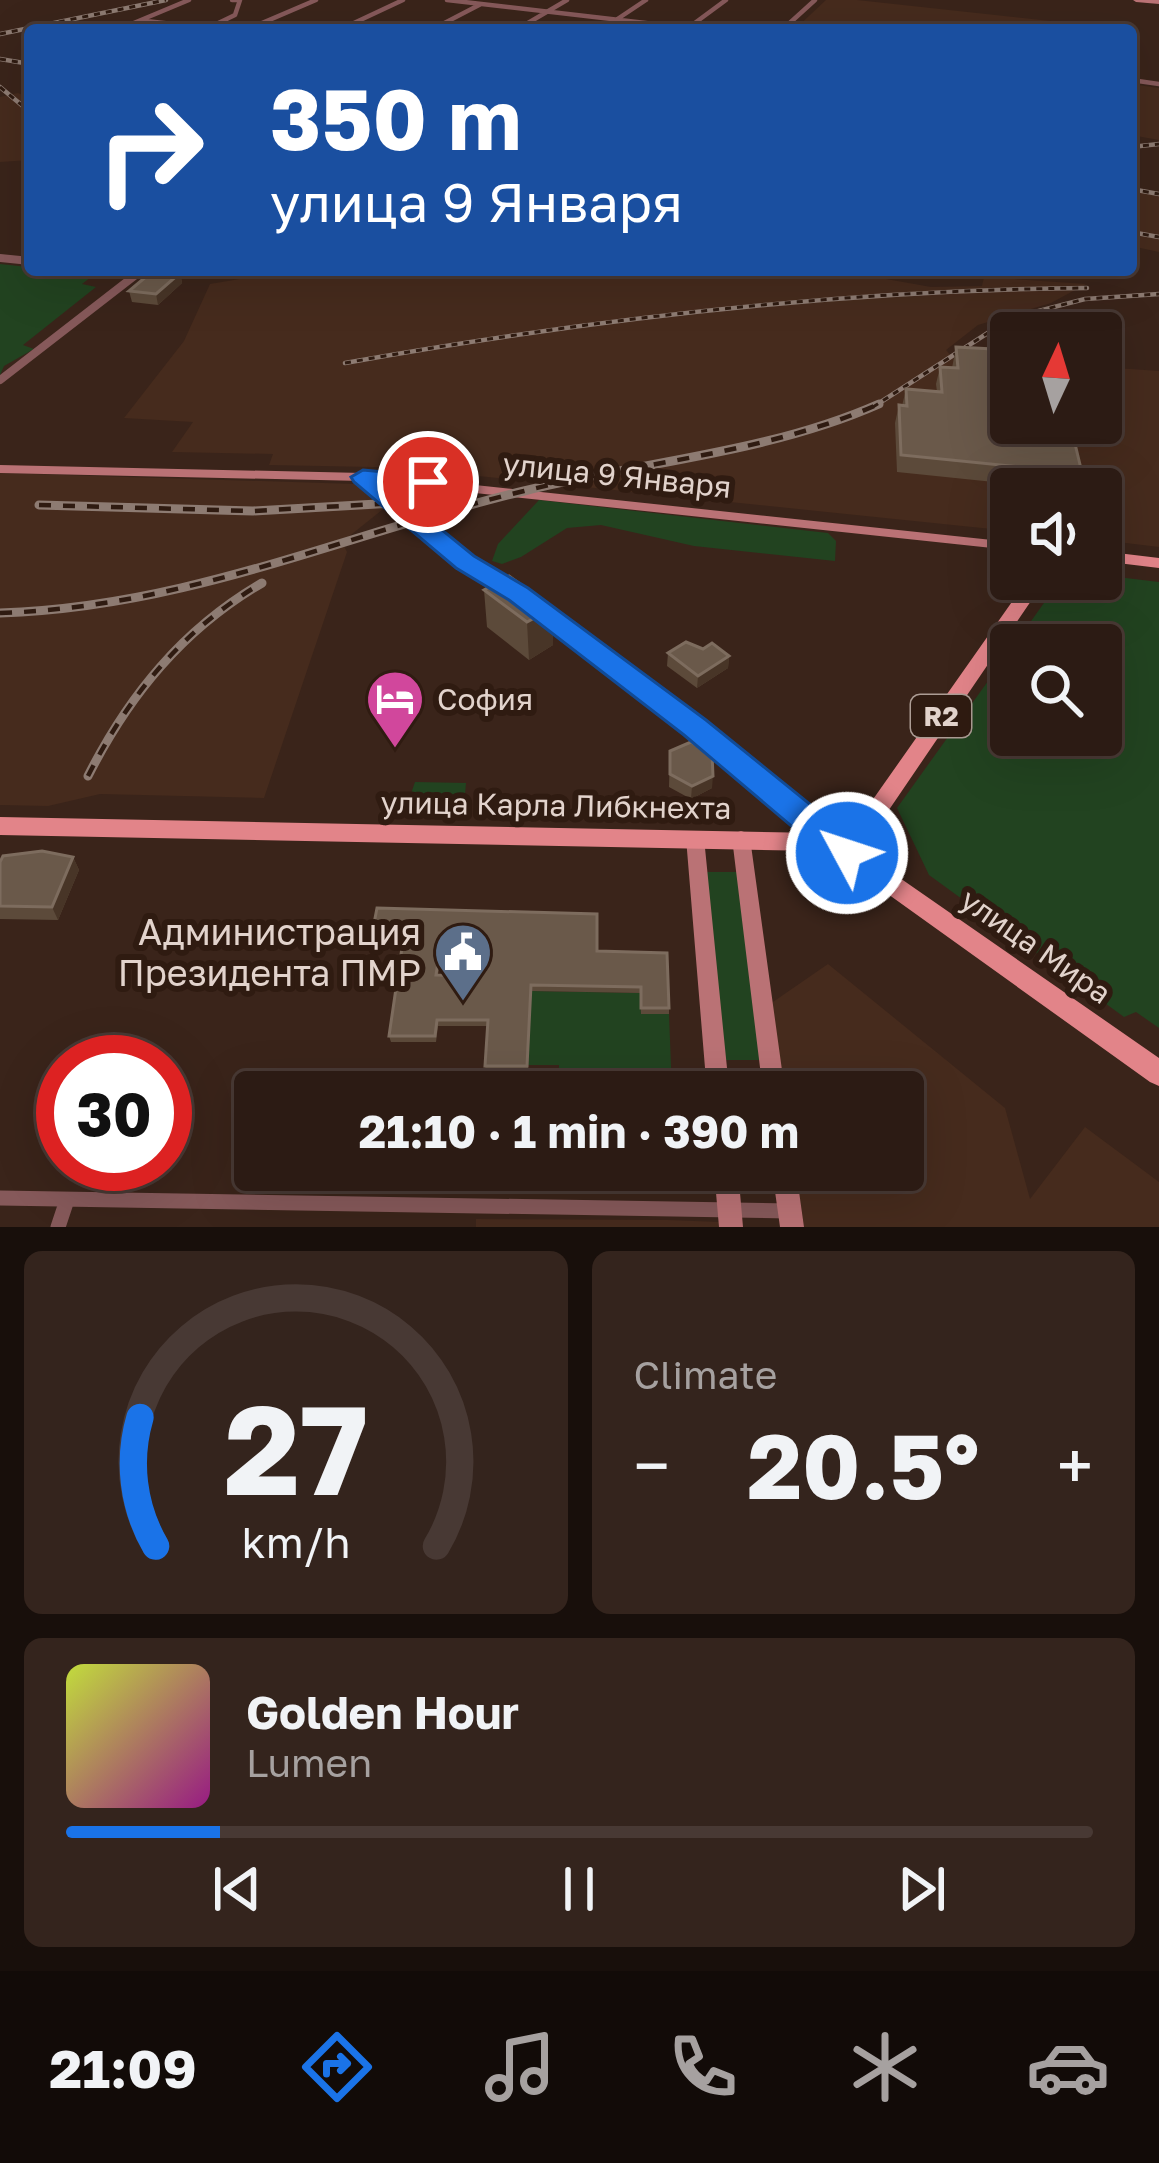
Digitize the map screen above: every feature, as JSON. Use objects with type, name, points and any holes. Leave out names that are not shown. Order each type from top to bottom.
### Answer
[{"type":"main road","points":[[1122,558],[1159,562]]},
{"type":"main road","name":"R2","points":[[847,853],[1022,600]]},
{"type":"main road","name":"улица Карла Либкнехта","points":[[0,826],[809,840],[847,853]]},
{"type":"main road","name":"улица Мира","points":[[847,853],[1159,1073]]},
{"type":"street","points":[[131,24],[189,0]]},
{"type":"street","points":[[220,24],[235,15],[240,0],[232,0]]},
{"type":"street","points":[[260,24],[316,0]]},
{"type":"street","points":[[352,24],[403,0]]},
{"type":"street","points":[[447,0],[648,24]]},
{"type":"street","points":[[443,24],[489,0]]},
{"type":"street","points":[[526,24],[567,0]]},
{"type":"street","points":[[611,24],[646,0]]},
{"type":"street","points":[[694,24],[726,0]]},
{"type":"street","points":[[789,24],[815,0]]},
{"type":"street","points":[[1136,0],[1159,2]]},
{"type":"street","points":[[141,20],[173,24]]},
{"type":"street","points":[[0,380],[134,276]]},
{"type":"street","name":"улица 9 Января","points":[[0,469],[363,477],[990,543]]},
{"type":"street","points":[[363,477],[465,562],[519,594]]},
{"type":"street","name":"улица Мира","points":[[536,608],[695,728],[847,853]]},
{"type":"street","points":[[695,838],[716,1071]]},
{"type":"street","points":[[741,838],[771,1071]]},
{"type":"street","points":[[0,1198],[790,1219]]},
{"type":"street","points":[[58,1227],[67,1200]]},
{"type":"shaded area","points":[[826,0],[857,0],[1078,24],[800,24]]},
{"type":"shaded area","points":[[1137,85],[1159,88],[1159,140],[1137,136]]},
{"type":"shaded area","points":[[24,96],[24,160],[0,162],[0,97]]},
{"type":"shaded area","points":[[1137,190],[1159,195],[1159,252],[1137,247]]},
{"type":"shaded area","points":[[257,276],[875,276],[931,287],[982,286],[984,277],[1086,284],[1021,312],[990,312],[990,321],[946,350],[990,399],[990,444],[1122,444],[1122,368],[1159,371],[1159,547],[1122,543],[1122,468],[990,468],[990,529],[478,476],[476,469],[269,465],[273,454],[172,452],[193,422],[124,418],[184,341],[210,284]]},
{"type":"shaded area","points":[[0,473],[355,484],[387,506],[342,542],[347,552],[264,798],[100,794],[48,806],[0,805]]},
{"type":"shaded area","points":[[828,964],[1005,1108],[1030,1199],[1085,1127],[1159,1182],[1159,1227],[804,1227],[799,1191],[924,1191],[924,1071],[781,1071],[770,1004]]},
{"type":"shaded area","points":[[476,1219],[668,1220],[721,1222],[722,1227],[476,1227]]},
{"type":"green space","points":[[0,264],[24,267],[24,276],[92,276],[82,284],[96,287],[23,345],[34,349],[4,366],[0,375]]},
{"type":"green space","points":[[539,500],[828,533],[836,541],[835,561],[694,546],[601,525],[567,528],[521,557],[502,564],[492,561],[498,544]]},
{"type":"green space","points":[[1122,578],[1159,582],[1159,1028],[1136,1012],[1124,1017],[929,875],[897,808],[990,678],[990,756],[1122,756],[1122,624],[1029,624],[1046,600],[1122,600]]},
{"type":"green space","points":[[415,782],[466,783],[464,806],[407,805]]},
{"type":"green space","points":[[704,872],[737,872],[760,1060],[722,1060]]},
{"type":"green space","points":[[531,991],[640,993],[641,1014],[669,1014],[671,1071],[559,1071],[559,1065],[528,1065]]},
{"type":"building","points":[[147,276],[177,276],[156,294],[129,291]]},
{"type":"building","points":[[956,347],[990,349],[990,444],[1075,444],[1081,468],[901,455],[899,405],[907,406],[906,389],[942,392],[940,367],[958,368]]},
{"type":"building","points":[[509,576],[553,608],[527,622],[484,590]]},
{"type":"building","points":[[686,642],[703,649],[712,643],[729,656],[698,676],[668,653]]},
{"type":"building","points":[[691,742],[712,754],[713,776],[692,786],[670,774],[670,751]]},
{"type":"building","points":[[42,851],[73,857],[52,907],[0,906],[3,856]]},
{"type":"building","name":"Администрация Президента ПМР","points":[[377,908],[597,914],[597,951],[667,953],[669,1008],[641,1008],[641,987],[531,985],[527,1066],[485,1066],[488,1020],[437,1020],[435,1036],[389,1036],[404,934],[372,934]],"holes":[[[440,949],[479,950],[476,976],[436,975]]]},
{"type":"railway","points":[[49,24],[166,0]]},
{"type":"railway","points":[[0,34],[24,29]]},
{"type":"railway","points":[[0,59],[24,63]]},
{"type":"railway","points":[[0,87],[24,107]]},
{"type":"railway","points":[[1137,146],[1159,144]]},
{"type":"railway","points":[[1137,190],[1159,194]]},
{"type":"railway","points":[[1137,233],[1159,237]]},
{"type":"railway","points":[[345,363],[714,310],[900,294],[1087,288]]},
{"type":"railway","points":[[875,405],[1011,318],[1085,299],[1159,294]]},
{"type":"railway","points":[[0,613],[69,608],[201,583],[458,508],[793,434],[875,405]]},
{"type":"railway","points":[[39,505],[253,511],[448,500]]},
{"type":"railway","points":[[88,776],[121,718],[161,666],[207,621],[262,583]]},
{"type":"place","name":"София","points":[[395,750]]},
{"type":"place","name":"Администрация Президента ПМР","points":[[463,1003]]},
{"type":"route","points":[[428,482],[363,477],[391,506],[465,562],[519,594],[695,728],[847,853]]}]
